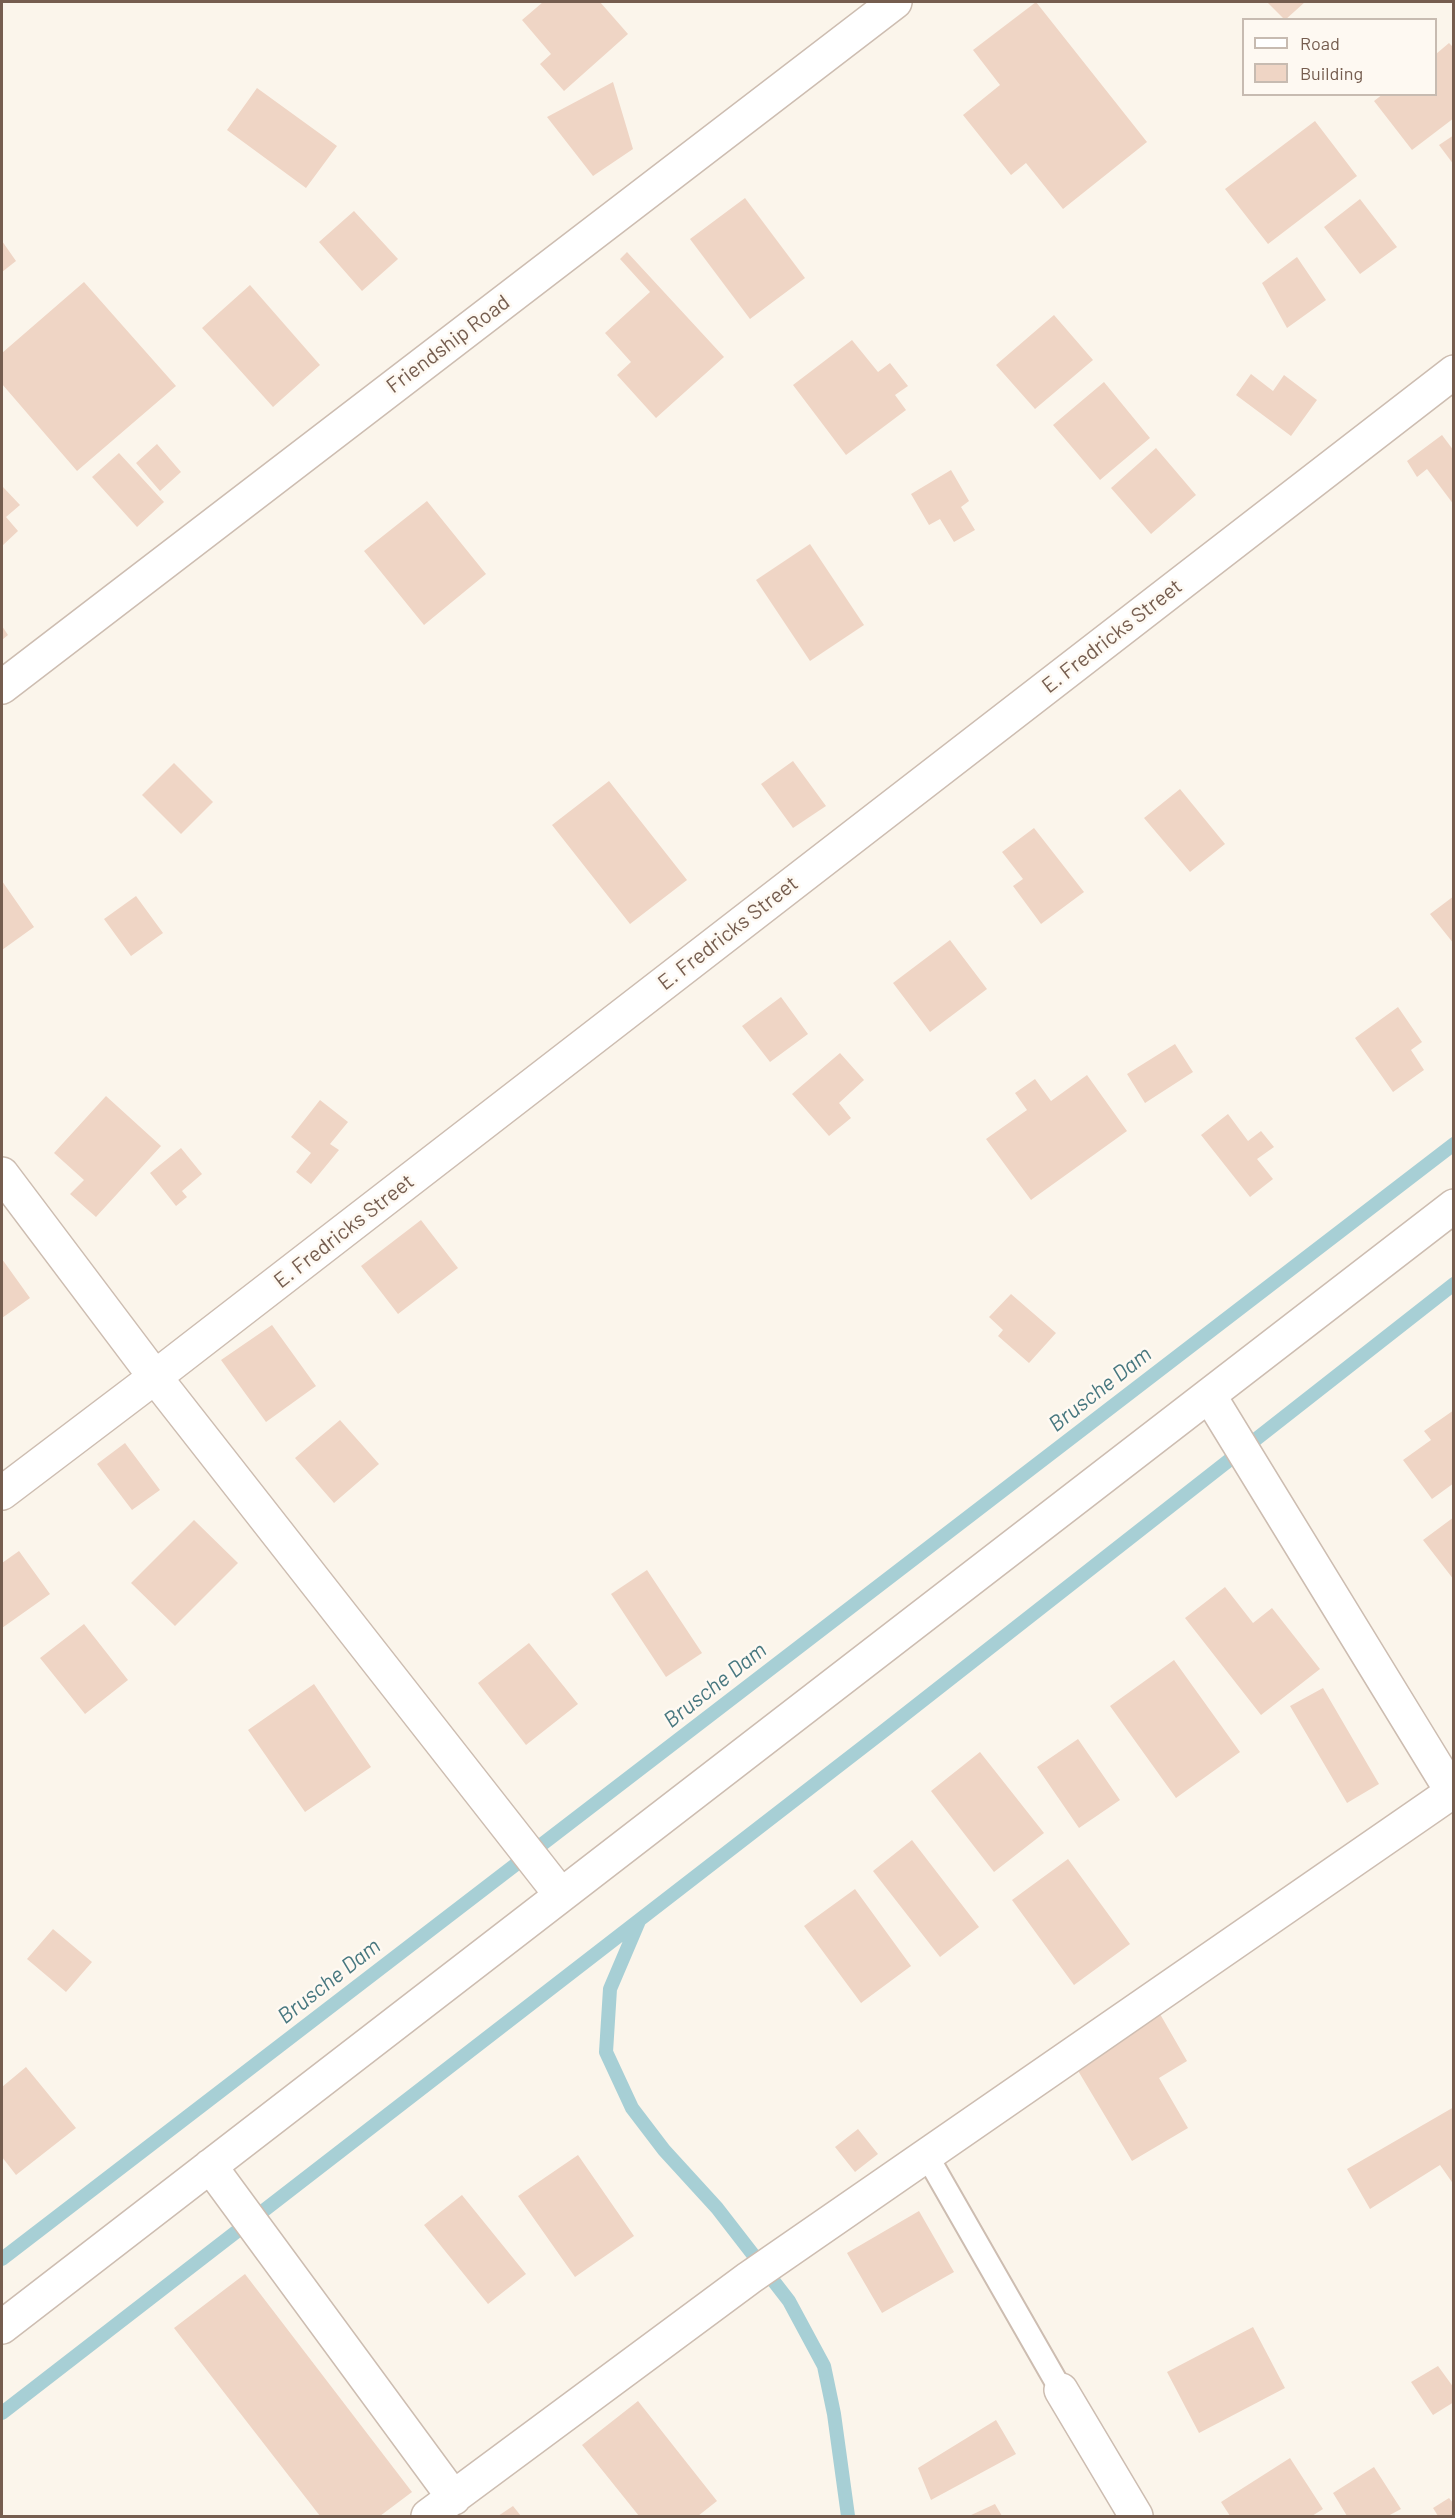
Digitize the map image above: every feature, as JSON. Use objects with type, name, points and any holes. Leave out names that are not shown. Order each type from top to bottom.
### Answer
[{"type":"street","name":"Friendship Road","points":[[2,687],[895,2]]},
{"type":"street","name":"E. Fredricks Street","points":[[2,1493],[1454,372]]},
{"type":"street","points":[[2,1174],[155,1377],[561,1895]]},
{"type":"street","points":[[2,2327],[561,1895],[1214,1402],[1454,1206]]},
{"type":"street","points":[[210,2166],[441,2507],[749,2278],[1453,1794],[1214,1402]]},
{"type":"street","points":[[1061,2390],[1136,2517]]},
{"type":"lane","points":[[927,2156],[1061,2390]]},
{"type":"building","points":[[543,2],[600,2],[628,34],[564,91],[540,64],[551,54],[522,20]]},
{"type":"building","points":[[1036,2],[1147,142],[1063,209],[1026,163],[1011,175],[963,115],[1000,85],[973,50]]},
{"type":"building","points":[[1267,2],[1305,2],[1287,18],[1283,18]]},
{"type":"building","points":[[1449,43],[1454,48],[1454,118],[1412,150],[1374,101],[1380,96],[1437,96],[1437,53]]},
{"type":"building","points":[[613,82],[633,149],[593,176],[547,117]]},
{"type":"building","points":[[257,88],[337,146],[306,188],[227,130]]},
{"type":"building","points":[[1315,121],[1357,176],[1268,244],[1225,189]]},
{"type":"building","points":[[1454,135],[1454,165],[1439,145]]},
{"type":"building","points":[[745,198],[805,278],[750,319],[690,239]]},
{"type":"building","points":[[1360,199],[1397,247],[1360,274],[1324,227]]},
{"type":"building","points":[[354,211],[398,259],[362,291],[319,242]]},
{"type":"building","points":[[2,241],[16,261],[2,272]]},
{"type":"building","points":[[627,252],[724,357],[656,418],[617,375],[631,362],[605,333],[650,292],[620,259]]},
{"type":"building","points":[[1297,257],[1326,300],[1287,328],[1262,283]]},
{"type":"building","points":[[84,282],[176,386],[77,471],[2,384],[2,353]]},
{"type":"building","points":[[250,285],[320,365],[273,407],[202,328]]},
{"type":"building","points":[[1054,315],[1093,360],[1035,409],[996,365]]},
{"type":"building","points":[[852,340],[878,372],[890,363],[908,386],[895,395],[906,410],[846,455],[793,385]]},
{"type":"building","points":[[1251,374],[1273,391],[1284,375],[1317,400],[1291,436],[1236,395]]},
{"type":"building","points":[[1104,382],[1150,438],[1100,480],[1053,425]]},
{"type":"building","points":[[1442,435],[1454,451],[1454,505],[1427,469],[1417,477],[1407,461]]},
{"type":"building","points":[[157,444],[181,472],[160,491],[136,463]]},
{"type":"building","points":[[1156,448],[1196,495],[1151,534],[1111,488]]},
{"type":"building","points":[[119,453],[164,502],[137,527],[92,477]]},
{"type":"building","points":[[951,470],[969,501],[961,507],[975,530],[954,542],[940,519],[929,525],[911,494]]},
{"type":"building","points":[[3,487],[20,505],[6,517],[18,531],[2,546]]},
{"type":"building","points":[[427,501],[486,574],[424,625],[364,551]]},
{"type":"building","points":[[810,544],[864,625],[810,661],[756,580]]},
{"type":"building","points":[[2,626],[8,635],[2,640]]},
{"type":"building","points":[[793,761],[826,806],[793,828],[761,784]]},
{"type":"building","points":[[174,763],[213,802],[181,834],[142,795]]},
{"type":"building","points":[[609,781],[687,880],[630,924],[552,825]]},
{"type":"building","points":[[1180,789],[1225,844],[1190,872],[1144,818]]},
{"type":"building","points":[[1034,828],[1084,892],[1041,924],[1013,886],[1023,879],[1002,852]]},
{"type":"building","points":[[2,881],[34,927],[2,950]]},
{"type":"building","points":[[136,896],[163,933],[131,956],[104,919]]},
{"type":"building","points":[[1454,896],[1454,944],[1430,914]]},
{"type":"building","points":[[950,940],[987,989],[930,1032],[893,983]]},
{"type":"building","points":[[781,997],[808,1034],[770,1062],[742,1026]]},
{"type":"building","points":[[1398,1007],[1422,1042],[1411,1050],[1424,1070],[1393,1092],[1355,1038]]},
{"type":"building","points":[[1175,1044],[1193,1072],[1145,1103],[1127,1074]]},
{"type":"building","points":[[840,1053],[864,1080],[839,1103],[851,1118],[829,1136],[792,1094]]},
{"type":"building","points":[[1087,1075],[1127,1131],[1031,1200],[986,1139],[1027,1110],[1015,1093],[1035,1079],[1051,1101]]},
{"type":"building","points":[[106,1096],[161,1146],[96,1217],[70,1194],[84,1180],[54,1153]]},
{"type":"building","points":[[320,1100],[348,1122],[330,1144],[339,1150],[311,1184],[296,1172],[311,1153],[291,1137]]},
{"type":"building","points":[[1228,1114],[1248,1141],[1261,1131],[1274,1147],[1257,1159],[1273,1179],[1250,1197],[1201,1135]]},
{"type":"building","points":[[181,1148],[202,1174],[182,1191],[187,1197],[176,1206],[150,1173]]},
{"type":"building","points":[[421,1220],[458,1268],[398,1314],[361,1266]]},
{"type":"building","points":[[2,1259],[30,1298],[2,1318]]},
{"type":"building","points":[[1011,1294],[1056,1333],[1029,1363],[998,1336],[1003,1330],[989,1317]]},
{"type":"building","points":[[272,1325],[316,1386],[266,1422],[221,1360]]},
{"type":"building","points":[[1454,1410],[1454,1483],[1432,1499],[1403,1460],[1431,1440],[1424,1431]]},
{"type":"building","points":[[340,1420],[379,1464],[334,1503],[295,1458]]},
{"type":"building","points":[[125,1443],[160,1490],[132,1510],[97,1464]]},
{"type":"building","points":[[1454,1517],[1454,1580],[1423,1540]]},
{"type":"building","points":[[194,1520],[238,1563],[175,1626],[131,1583]]},
{"type":"building","points":[[19,1551],[50,1594],[2,1628],[2,1563]]},
{"type":"building","points":[[647,1570],[702,1653],[666,1677],[611,1594]]},
{"type":"building","points":[[1225,1587],[1253,1623],[1272,1608],[1320,1669],[1261,1715],[1185,1618]]},
{"type":"building","points":[[84,1624],[128,1680],[85,1714],[40,1658]]},
{"type":"building","points":[[529,1643],[578,1704],[526,1745],[478,1683]]},
{"type":"building","points":[[1174,1660],[1240,1752],[1176,1798],[1110,1706]]},
{"type":"building","points":[[314,1684],[371,1767],[305,1812],[248,1730]]},
{"type":"building","points":[[1323,1688],[1379,1784],[1347,1803],[1290,1706]]},
{"type":"building","points":[[1078,1739],[1120,1800],[1079,1828],[1037,1767]]},
{"type":"building","points":[[980,1752],[1044,1833],[994,1872],[931,1791]]},
{"type":"building","points":[[912,1840],[979,1927],[940,1957],[873,1871]]},
{"type":"building","points":[[1068,1859],[1130,1944],[1074,1985],[1012,1900]]},
{"type":"building","points":[[855,1889],[911,1966],[861,2003],[804,1926]]},
{"type":"building","points":[[53,1929],[92,1962],[66,1992],[27,1959]]},
{"type":"building","points":[[1160,2014],[1187,2061],[1159,2078],[1188,2128],[1132,2161],[1074,2064]]},
{"type":"building","points":[[26,2067],[76,2128],[16,2175],[2,2157],[2,2087]]},
{"type":"building","points":[[1454,2107],[1454,2185],[1440,2165],[1370,2209],[1347,2169]]},
{"type":"building","points":[[858,2129],[878,2154],[855,2172],[835,2147]]},
{"type":"building","points":[[578,2155],[634,2236],[575,2277],[518,2196]]},
{"type":"building","points":[[462,2195],[526,2274],[488,2304],[424,2225]]},
{"type":"building","points":[[919,2211],[954,2272],[882,2313],[847,2253]]},
{"type":"building","points":[[245,2274],[412,2492],[380,2516],[320,2516],[174,2328]]},
{"type":"building","points":[[1253,2327],[1285,2388],[1199,2433],[1167,2372]]},
{"type":"building","points":[[1438,2366],[1454,2388],[1454,2402],[1433,2415],[1411,2382]]},
{"type":"building","points":[[638,2401],[717,2501],[698,2516],[639,2516],[582,2445]]},
{"type":"building","points":[[996,2420],[1016,2454],[931,2500],[918,2468]]},
{"type":"building","points":[[1290,2458],[1323,2509],[1312,2516],[1230,2516],[1221,2502]]},
{"type":"building","points":[[1374,2467],[1401,2509],[1388,2516],[1347,2516],[1333,2493]]},
{"type":"building","points":[[1449,2498],[1454,2504],[1454,2516],[1438,2516],[1433,2508]]},
{"type":"building","points":[[995,2504],[1002,2516],[969,2516]]},
{"type":"building","points":[[513,2506],[521,2516],[498,2516]]},
{"type":"waterway","name":"Brusche Dam","points":[[2,2259],[1454,1144]]},
{"type":"waterway","points":[[2,2413],[885,1730],[1454,1284]]},
{"type":"waterway","points":[[639,1921],[610,1989],[606,2052],[632,2108],[664,2150],[717,2208],[789,2301],[824,2366],[834,2414],[848,2516]]}]
